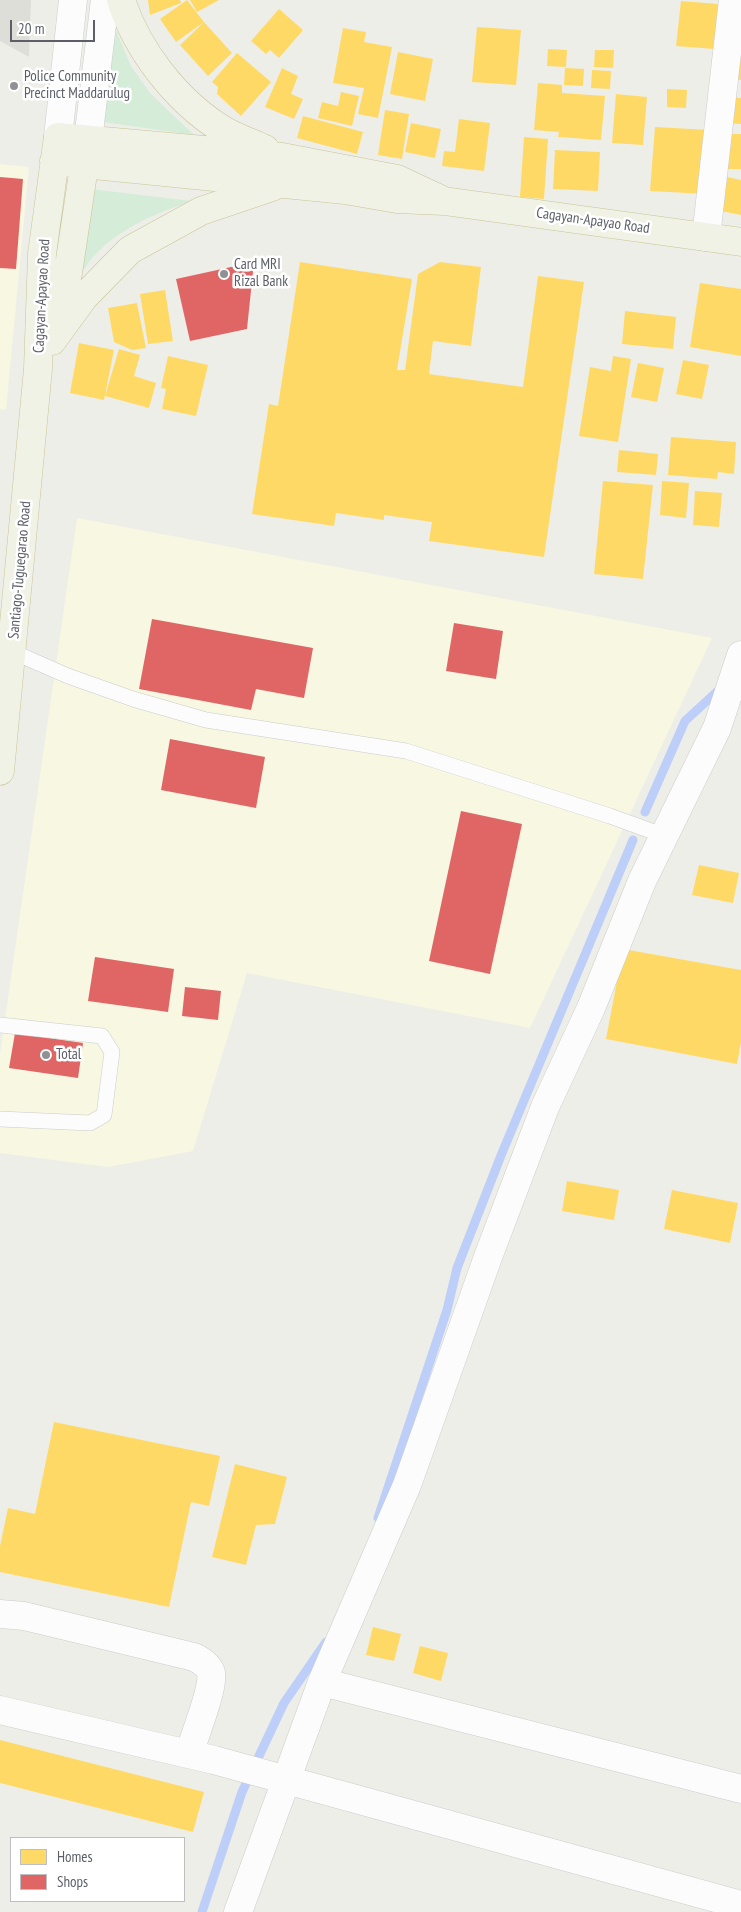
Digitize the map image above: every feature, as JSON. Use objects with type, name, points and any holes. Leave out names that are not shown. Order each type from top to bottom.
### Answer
[{"type":"highway","points":[[52,341],[84,297],[130,250],[201,211],[283,170],[220,128],[186,102],[142,46],[121,0]]},
{"type":"highway","name":"Cagayan-Apayao Road","points":[[38,369],[42,254],[56,149],[283,170],[397,199],[444,200],[741,242]]},
{"type":"highway","name":"Cagayan-Apayao Road","points":[[38,369],[52,341],[68,273],[86,152]]},
{"type":"highway","name":"Santiago-Tuguegarao Road","points":[[0,771],[6,650],[38,369]]},
{"type":"street","name":"Cagayan-Apayao Road","points":[[56,149],[73,0]]},
{"type":"street","name":"Cagayan-Apayao Road","points":[[86,152],[105,0]]},
{"type":"street","points":[[706,237],[733,0]]},
{"type":"street","points":[[238,1912],[276,1778],[322,1682],[407,1485],[488,1257],[545,1107],[590,1008],[642,881],[717,728],[741,655]]},
{"type":"street","points":[[0,1614],[24,1616],[194,1657],[203,1662],[211,1672],[201,1757]]},
{"type":"street","points":[[322,1682],[741,1789]]},
{"type":"street","points":[[0,1710],[201,1757],[741,1905]]},
{"type":"lane","points":[[6,650],[68,676],[133,699],[206,720],[406,751],[610,816],[665,836]]},
{"type":"lane","points":[[0,1025],[102,1036],[112,1052],[104,1115],[90,1123],[0,1119]]},
{"type":"shaded area","points":[[0,0],[31,0],[29,57],[0,41]]},
{"type":"shaded area","points":[[115,28],[131,66],[150,93],[194,135],[103,122]]},
{"type":"shaded area","points":[[0,164],[29,167],[6,410],[0,409]]},
{"type":"shaded area","points":[[82,188],[192,201],[139,222],[115,237],[94,256],[73,285]]},
{"type":"shaded area","points":[[77,518],[712,638],[530,1028],[247,973],[193,1151],[108,1167],[0,1153],[0,1054]]},
{"type":"building: Homes","points":[[148,0],[180,0],[181,3],[150,15]]},
{"type":"building: Homes","points":[[187,0],[204,22],[176,42],[160,19]]},
{"type":"building: Homes","points":[[190,0],[219,0],[197,12]]},
{"type":"building: Homes","points":[[681,1],[718,4],[714,49],[676,46]]},
{"type":"building: Homes","points":[[279,9],[303,30],[279,58],[270,50],[266,54],[251,41]]},
{"type":"building: Homes","points":[[204,22],[232,53],[208,76],[180,45]]},
{"type":"building: Homes","points":[[477,27],[521,30],[516,85],[472,82]]},
{"type":"building: Homes","points":[[343,28],[366,32],[364,42],[392,47],[378,118],[358,114],[364,88],[333,83]]},
{"type":"building: Homes","points":[[548,49],[567,50],[566,67],[547,66]]},
{"type":"building: Homes","points":[[595,50],[614,50],[613,68],[594,67]]},
{"type":"building: Homes","points":[[398,52],[433,59],[425,101],[390,94]]},
{"type":"building: Homes","points":[[237,53],[271,82],[241,116],[217,94],[218,87],[212,82]]},
{"type":"building: Homes","points":[[733,53],[741,54],[741,80],[732,79]]},
{"type":"building: Homes","points":[[282,68],[298,76],[291,94],[303,99],[294,119],[265,107]]},
{"type":"building: Homes","points":[[565,68],[584,69],[583,86],[564,85]]},
{"type":"building: Homes","points":[[592,70],[611,71],[610,89],[591,88]]},
{"type":"building: Homes","points":[[538,83],[562,85],[562,93],[605,96],[601,140],[558,137],[559,132],[534,130]]},
{"type":"building: Homes","points":[[667,89],[687,90],[686,108],[667,107]]},
{"type":"building: Homes","points":[[341,92],[359,96],[352,126],[318,118],[322,102],[338,106]]},
{"type":"building: Homes","points":[[616,94],[647,97],[643,145],[612,143]]},
{"type":"building: Homes","points":[[728,97],[741,98],[741,124],[726,123]]},
{"type":"building: Homes","points":[[385,110],[409,114],[402,159],[378,155]]},
{"type":"building: Homes","points":[[303,116],[363,132],[357,154],[297,138]]},
{"type":"building: Homes","points":[[459,119],[490,123],[484,171],[442,166],[444,151],[455,152]]},
{"type":"building: Homes","points":[[411,123],[441,129],[435,158],[405,152]]},
{"type":"building: Homes","points":[[655,127],[710,130],[706,194],[650,191]]},
{"type":"building: Homes","points":[[719,134],[741,134],[741,169],[720,169]]},
{"type":"building: Homes","points":[[524,137],[548,139],[544,199],[520,197]]},
{"type":"building: Homes","points":[[555,150],[600,152],[598,191],[553,189]]},
{"type":"building: Homes","points":[[727,177],[741,180],[741,215],[721,211]]},
{"type":"building: Homes","points":[[300,262],[412,279],[397,370],[405,370],[418,274],[440,262],[481,267],[471,346],[433,341],[429,374],[523,387],[538,276],[584,282],[544,557],[429,541],[432,522],[384,515],[384,520],[336,513],[334,526],[252,514],[269,404],[278,406]]},
{"type":"building: Homes","points":[[700,283],[741,289],[741,356],[690,347]]},
{"type":"building: Homes","points":[[165,290],[173,341],[148,344],[140,294]]},
{"type":"building: Homes","points":[[137,303],[146,348],[132,350],[114,342],[108,308]]},
{"type":"building: Homes","points":[[625,311],[676,317],[673,349],[622,344]]},
{"type":"building: Homes","points":[[79,343],[114,350],[104,400],[70,393]]},
{"type":"building: Homes","points":[[119,349],[140,355],[134,376],[156,383],[149,408],[105,396]]},
{"type":"building: Homes","points":[[168,356],[208,365],[196,416],[162,409],[166,389],[161,388]]},
{"type":"building: Homes","points":[[613,356],[631,359],[618,442],[579,436],[590,367],[611,371]]},
{"type":"building: Homes","points":[[683,360],[709,365],[702,399],[676,394]]},
{"type":"building: Homes","points":[[638,363],[664,368],[657,402],[631,397]]},
{"type":"building: Homes","points":[[671,437],[736,442],[734,474],[718,472],[717,479],[668,475]]},
{"type":"building: Homes","points":[[619,450],[658,454],[656,475],[617,472]]},
{"type":"building: Homes","points":[[603,481],[653,485],[643,579],[594,574]]},
{"type":"building: Homes","points":[[662,481],[689,483],[686,518],[660,515]]},
{"type":"building: Homes","points":[[695,491],[722,493],[719,527],[693,525]]},
{"type":"building: Homes","points":[[699,865],[739,873],[733,903],[692,895]]},
{"type":"building: Homes","points":[[623,949],[741,970],[741,1042],[737,1064],[606,1039]]},
{"type":"building: Homes","points":[[567,1181],[619,1190],[614,1220],[562,1211]]},
{"type":"building: Homes","points":[[672,1190],[738,1203],[730,1243],[664,1229]]},
{"type":"building: Homes","points":[[54,1422],[220,1456],[209,1506],[191,1502],[169,1607],[0,1572],[0,1546],[8,1508],[35,1514]]},
{"type":"building: Homes","points":[[235,1464],[287,1477],[275,1524],[256,1525],[246,1565],[212,1557]]},
{"type":"building: Homes","points":[[373,1627],[401,1634],[394,1661],[366,1655]]},
{"type":"building: Homes","points":[[420,1646],[448,1653],[441,1681],[413,1673]]},
{"type":"building: Homes","points":[[0,1740],[204,1792],[193,1832],[0,1783]]},
{"type":"building: Shops","points":[[0,177],[23,179],[16,269],[0,268]]},
{"type":"building: Shops","points":[[254,262],[247,329],[190,341],[176,279]]},
{"type":"building: Shops","points":[[152,619],[313,648],[304,698],[256,689],[251,710],[139,689]]},
{"type":"building: Shops","points":[[454,623],[503,631],[496,679],[446,671]]},
{"type":"building: Shops","points":[[170,739],[265,757],[256,808],[161,790]]},
{"type":"building: Shops","points":[[461,811],[522,824],[490,974],[429,961]]},
{"type":"building: Shops","points":[[95,957],[174,969],[168,1012],[88,1001]]},
{"type":"building: Shops","points":[[185,987],[221,991],[218,1020],[182,1016]]},
{"type":"building: Shops","name":"Total","points":[[15,1033],[83,1043],[78,1078],[9,1068]]},
{"type":"waterway","points":[[645,812],[685,721],[722,687]]},
{"type":"waterway","points":[[378,1518],[447,1310],[457,1268],[502,1153],[633,840]]},
{"type":"waterway","points":[[202,1912],[242,1792],[284,1703],[326,1642]]},
{"type":"place","name":"Police Community Precinct Maddarulug","points":[[14,86]]},
{"type":"place","name":"Card MRI Rizal Bank","points":[[224,274]]},
{"type":"place","name":"Total","points":[[46,1055]]}]
